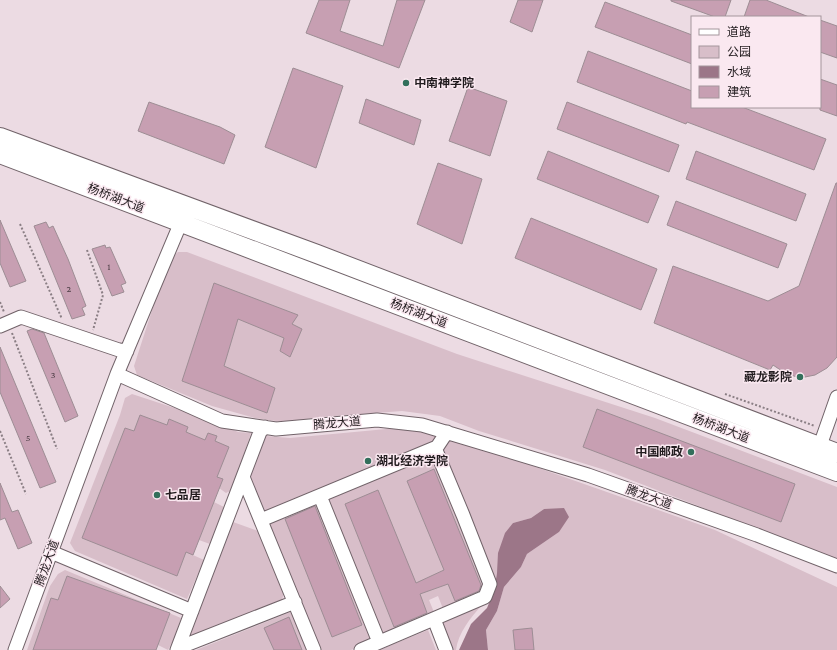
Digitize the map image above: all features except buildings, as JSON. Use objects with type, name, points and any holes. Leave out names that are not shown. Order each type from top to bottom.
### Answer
[{"type":"main road","name":"杨桥湖大道","points":[[0,137],[184,214],[837,472]]},
{"type":"main road","name":"杨桥湖大道","points":[[0,154],[184,214],[317,254],[837,453]]},
{"type":"street","points":[[117,374],[184,214]]},
{"type":"street","points":[[4,324],[21,317],[119,350],[127,351]]},
{"type":"street","name":"腾龙大道","points":[[14,650],[117,374],[222,420],[276,429],[377,420],[422,425],[588,475],[757,535],[837,566]]},
{"type":"street","points":[[813,463],[837,397]]},
{"type":"street","points":[[178,649],[260,432],[265,427]]},
{"type":"street","points":[[261,520],[437,448],[447,432]]},
{"type":"street","points":[[361,650],[485,597],[490,584],[464,515],[435,448]]},
{"type":"street","points":[[243,477],[314,650]]},
{"type":"street","points":[[320,496],[379,642]]},
{"type":"street","points":[[51,552],[192,611]]},
{"type":"street","points":[[178,649],[295,602]]},
{"type":"street","points":[[434,619],[446,650]]},
{"type":"path","points":[[20,224],[68,333]]},
{"type":"path","points":[[87,250],[103,295],[90,340]]},
{"type":"path","points":[[0,302],[4,324],[57,449]]},
{"type":"path","points":[[0,430],[26,494]]},
{"type":"green space","points":[[178,252],[187,252],[457,354],[655,418],[837,487],[837,562],[792,542],[605,470],[479,431],[440,416],[402,411],[322,417],[283,422],[255,418],[212,406],[137,375],[134,366],[167,264]]},
{"type":"green space","name":"七品居","points":[[132,394],[211,420],[238,432],[251,433],[232,490],[226,493],[219,488],[214,502],[224,507],[210,544],[199,540],[193,555],[204,560],[187,599],[75,551],[70,543],[120,415],[125,398]]},
{"type":"green space","points":[[397,428],[445,435],[715,530],[837,587],[837,650],[488,650],[486,630],[497,611],[504,587],[521,567],[527,554],[559,532],[544,509],[531,518],[513,523],[495,584],[435,448],[318,497],[375,640],[351,650],[321,650],[250,477],[266,436],[290,438]]},
{"type":"green space","points":[[434,453],[491,597],[445,614],[438,596],[429,600],[436,617],[381,639],[325,497]]},
{"type":"green space","points":[[233,522],[258,531],[284,592],[282,600],[189,637]]},
{"type":"green space","points":[[65,570],[181,618],[174,639],[168,650],[158,645],[156,650],[27,650],[50,586],[58,574]]},
{"type":"green space","points":[[482,605],[462,631],[456,650],[449,650],[438,625]]},
{"type":"green space","points":[[293,611],[309,650],[196,650]]},
{"type":"green space","points":[[428,630],[436,650],[379,650]]},
{"type":"water","points":[[564,508],[569,517],[559,532],[527,554],[521,567],[504,587],[497,611],[486,630],[488,650],[459,650],[471,624],[487,608],[494,591],[498,553],[505,533],[513,523],[531,518],[544,509]]},
{"type":"place","name":"中南神学院","points":[[406,83]]},
{"type":"place","name":"藏龙影院","points":[[800,377]]},
{"type":"place","name":"中国邮政","points":[[691,452]]},
{"type":"place","name":"湖北经济学院","points":[[368,461]]},
{"type":"place","name":"七品居","points":[[157,495]]}]
